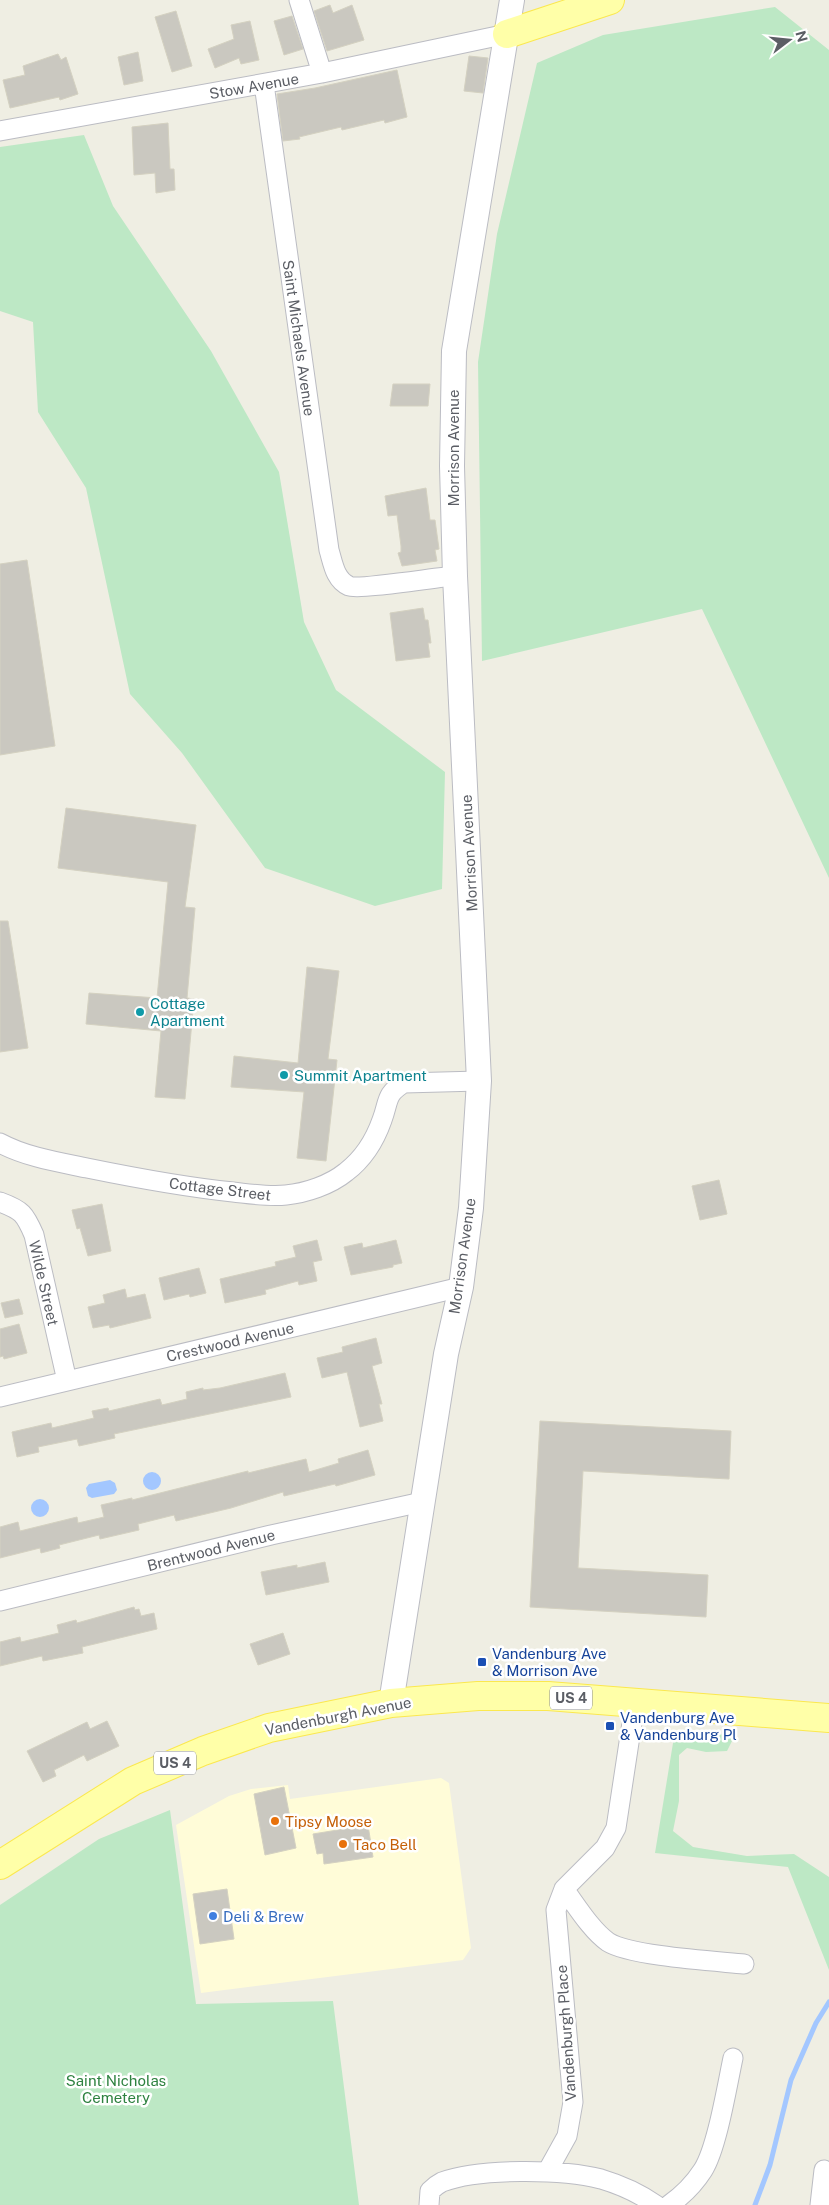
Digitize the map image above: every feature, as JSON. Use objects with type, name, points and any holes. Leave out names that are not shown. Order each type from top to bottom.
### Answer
[{"type":"main road","points":[[507,34],[610,0]]},
{"type":"main road","name":"Vandenburgh Avenue","points":[[0,1865],[133,1781],[203,1751],[269,1728],[390,1703],[478,1696],[548,1696],[829,1718]]},
{"type":"street","points":[[299,0],[322,74]]},
{"type":"street","name":"Morrison Avenue","points":[[390,1703],[406,1614],[446,1354],[461,1287],[471,1208],[479,1081],[455,576],[452,466],[454,351],[512,0]]},
{"type":"street","name":"Stow Avenue","points":[[0,131],[322,74],[507,34]]},
{"type":"street","name":"Saint Michaels Avenue","points":[[264,84],[329,550],[338,578],[349,586],[366,587],[455,576]]},
{"type":"street","name":"Cottage Street","points":[[0,1143],[46,1159],[121,1175],[209,1190],[265,1196],[287,1195],[311,1190],[345,1173],[362,1156],[374,1140],[383,1120],[389,1095],[394,1089],[404,1083],[479,1081]]},
{"type":"street","name":"Wilde Street","points":[[0,1202],[19,1209],[27,1219],[34,1235],[67,1381]]},
{"type":"street","name":"Crestwood Avenue","points":[[0,1397],[461,1287]]},
{"type":"street","name":"Brentwood Avenue","points":[[0,1601],[270,1535],[422,1502]]},
{"type":"street","name":"Vandenburgh Place","points":[[547,2172],[567,2136],[573,2102],[556,1910],[564,1889],[605,1848],[616,1828],[635,1703]]},
{"type":"street","points":[[564,1889],[585,1918],[608,1942],[632,1951],[744,1964]]},
{"type":"street","points":[[669,2205],[682,2196],[704,2168],[714,2140],[733,2058]]},
{"type":"street","points":[[820,2205],[824,2170]]},
{"type":"street","points":[[429,2205],[430,2191],[441,2183],[476,2174],[547,2172],[600,2179],[637,2192],[656,2205]]},
{"type":"shaded area","points":[[441,1778],[449,1783],[471,1948],[463,1960],[201,1993],[176,1825],[229,1796],[251,1789],[288,1785],[290,1799]]},
{"type":"green space","points":[[775,7],[829,50],[829,878],[702,609],[482,661],[478,362],[497,234],[537,63],[603,35]]},
{"type":"green space","points":[[84,135],[113,206],[211,351],[279,472],[304,622],[336,690],[445,772],[442,889],[375,906],[265,868],[182,753],[130,694],[86,488],[38,412],[33,322],[0,311],[0,147]]},
{"type":"green space","points":[[728,1734],[732,1741],[727,1751],[706,1752],[687,1748],[679,1755],[679,1801],[673,1831],[693,1847],[747,1856],[794,1854],[829,1877],[829,1970],[788,1867],[655,1853],[674,1737]]},
{"type":"green space","name":"Saint Nicholas Cemetery","points":[[170,1810],[196,2004],[333,2001],[359,2205],[0,2205],[0,1905],[99,1839]]},
{"type":"water","points":[[152,1472],[158,1475],[161,1481],[158,1487],[152,1490],[146,1487],[143,1481],[146,1475]]},
{"type":"water","points":[[110,1480],[115,1483],[117,1490],[114,1494],[92,1498],[88,1496],[86,1488],[89,1484]]},
{"type":"water","points":[[36,1499],[44,1499],[49,1504],[47,1515],[36,1517],[31,1512],[31,1504]]},
{"type":"building","points":[[330,5],[333,13],[352,5],[364,40],[327,51],[314,11]]},
{"type":"building","points":[[176,11],[192,66],[172,72],[155,17]]},
{"type":"building","points":[[292,16],[303,49],[284,55],[274,21]]},
{"type":"building","points":[[250,21],[259,60],[241,64],[239,58],[215,68],[208,49],[234,39],[231,25]]},
{"type":"building","points":[[138,52],[143,81],[124,85],[118,57]]},
{"type":"building","points":[[58,54],[61,60],[66,57],[78,94],[60,100],[59,97],[10,108],[3,80],[25,75],[23,66]]},
{"type":"building","points":[[469,56],[488,58],[483,93],[464,91]]},
{"type":"building","points":[[397,70],[407,117],[385,123],[384,120],[342,130],[341,127],[299,137],[300,139],[283,141],[277,94],[315,88]]},
{"type":"building","points":[[168,123],[170,169],[174,169],[175,190],[156,193],[155,173],[134,175],[132,127]]},
{"type":"building","points":[[393,384],[430,384],[428,406],[390,406]]},
{"type":"building","points":[[426,488],[430,520],[435,520],[439,549],[435,550],[437,561],[402,566],[398,553],[401,552],[401,546],[397,515],[388,516],[385,496]]},
{"type":"building","points":[[27,560],[55,746],[0,755],[0,564]]},
{"type":"building","points":[[423,608],[425,620],[428,620],[431,643],[428,643],[430,657],[396,661],[390,613]]},
{"type":"building","points":[[66,808],[196,825],[185,907],[195,908],[187,998],[194,999],[185,1099],[155,1097],[161,1031],[86,1024],[89,993],[157,998],[168,882],[58,868]]},
{"type":"building","points":[[0,921],[8,921],[28,1048],[0,1052]]},
{"type":"building","name":"Summit Apartment","points":[[307,967],[339,971],[328,1059],[337,1060],[326,1161],[297,1158],[304,1092],[231,1087],[234,1056],[298,1063]]},
{"type":"building","points":[[719,1180],[727,1214],[700,1220],[692,1186]]},
{"type":"building","points":[[102,1204],[111,1251],[88,1256],[80,1228],[77,1229],[72,1210]]},
{"type":"building","points":[[317,1240],[322,1260],[313,1262],[317,1281],[299,1285],[298,1281],[265,1290],[266,1294],[225,1303],[220,1279],[276,1266],[275,1262],[296,1257],[293,1246]]},
{"type":"building","points":[[396,1240],[402,1263],[393,1265],[393,1267],[351,1275],[344,1247],[362,1243],[363,1248]]},
{"type":"building","points":[[199,1268],[206,1293],[190,1297],[189,1294],[164,1300],[159,1278]]},
{"type":"building","points":[[125,1289],[127,1298],[145,1294],[151,1318],[110,1328],[109,1325],[93,1328],[88,1307],[105,1303],[103,1295]]},
{"type":"building","points":[[19,1299],[23,1314],[5,1318],[1,1303]]},
{"type":"building","points":[[19,1324],[27,1353],[4,1359],[3,1356],[0,1357],[0,1329]]},
{"type":"building","points":[[376,1338],[382,1363],[372,1366],[382,1404],[379,1404],[383,1421],[360,1427],[347,1372],[322,1378],[317,1358],[343,1352],[342,1347]]},
{"type":"building","points":[[285,1373],[291,1397],[114,1434],[115,1438],[79,1446],[77,1439],[38,1447],[39,1452],[17,1457],[12,1432],[51,1423],[52,1428],[94,1418],[92,1411],[108,1408],[109,1411],[160,1399],[162,1405],[187,1399],[186,1392],[203,1388],[203,1390],[220,1388]]},
{"type":"building","points":[[540,1421],[731,1431],[729,1479],[583,1471],[578,1568],[708,1575],[706,1617],[530,1607]]},
{"type":"building","points":[[368,1450],[375,1475],[336,1486],[335,1484],[284,1496],[283,1492],[231,1508],[176,1521],[174,1515],[138,1524],[139,1530],[100,1539],[99,1535],[59,1545],[60,1548],[41,1553],[40,1548],[0,1558],[0,1527],[18,1522],[20,1531],[77,1517],[78,1523],[104,1517],[101,1505],[132,1498],[132,1500],[248,1471],[248,1473],[306,1459],[309,1472],[339,1463],[338,1459]]},
{"type":"building","points":[[325,1562],[329,1582],[266,1595],[261,1572],[297,1565],[297,1568]]},
{"type":"building","points":[[134,1607],[135,1610],[139,1609],[141,1616],[154,1613],[157,1629],[82,1647],[83,1653],[43,1661],[42,1656],[0,1666],[0,1642],[20,1637],[21,1642],[59,1633],[57,1625],[76,1620],[77,1623]]},
{"type":"building","points":[[283,1633],[290,1654],[258,1665],[250,1644]]},
{"type":"building","points":[[107,1721],[119,1746],[87,1761],[84,1755],[54,1770],[56,1776],[43,1782],[27,1751],[87,1722],[90,1729]]},
{"type":"building","name":"Tipsy Moose","points":[[284,1787],[296,1848],[265,1855],[254,1794]]},
{"type":"building","name":"Taco Bell","points":[[368,1825],[373,1857],[324,1864],[323,1853],[317,1854],[313,1834]]},
{"type":"building","name":"Deli & Brew","points":[[227,1889],[234,1939],[200,1944],[193,1894]]},
{"type":"waterway","points":[[755,2205],[770,2165],[791,2080],[816,2023],[829,2002]]},
{"type":"place","name":"Cottage Apartment","points":[[140,1012]]},
{"type":"place","name":"Summit Apartment","points":[[284,1075]]},
{"type":"place","name":"Vandenburg Ave & Morrison Ave","points":[[482,1662]]},
{"type":"place","name":"Vandenburg Ave & Vandenburg Pl","points":[[610,1726]]},
{"type":"place","name":"Tipsy Moose","points":[[275,1821]]},
{"type":"place","name":"Taco Bell","points":[[343,1844]]},
{"type":"place","name":"Deli & Brew","points":[[213,1916]]}]
